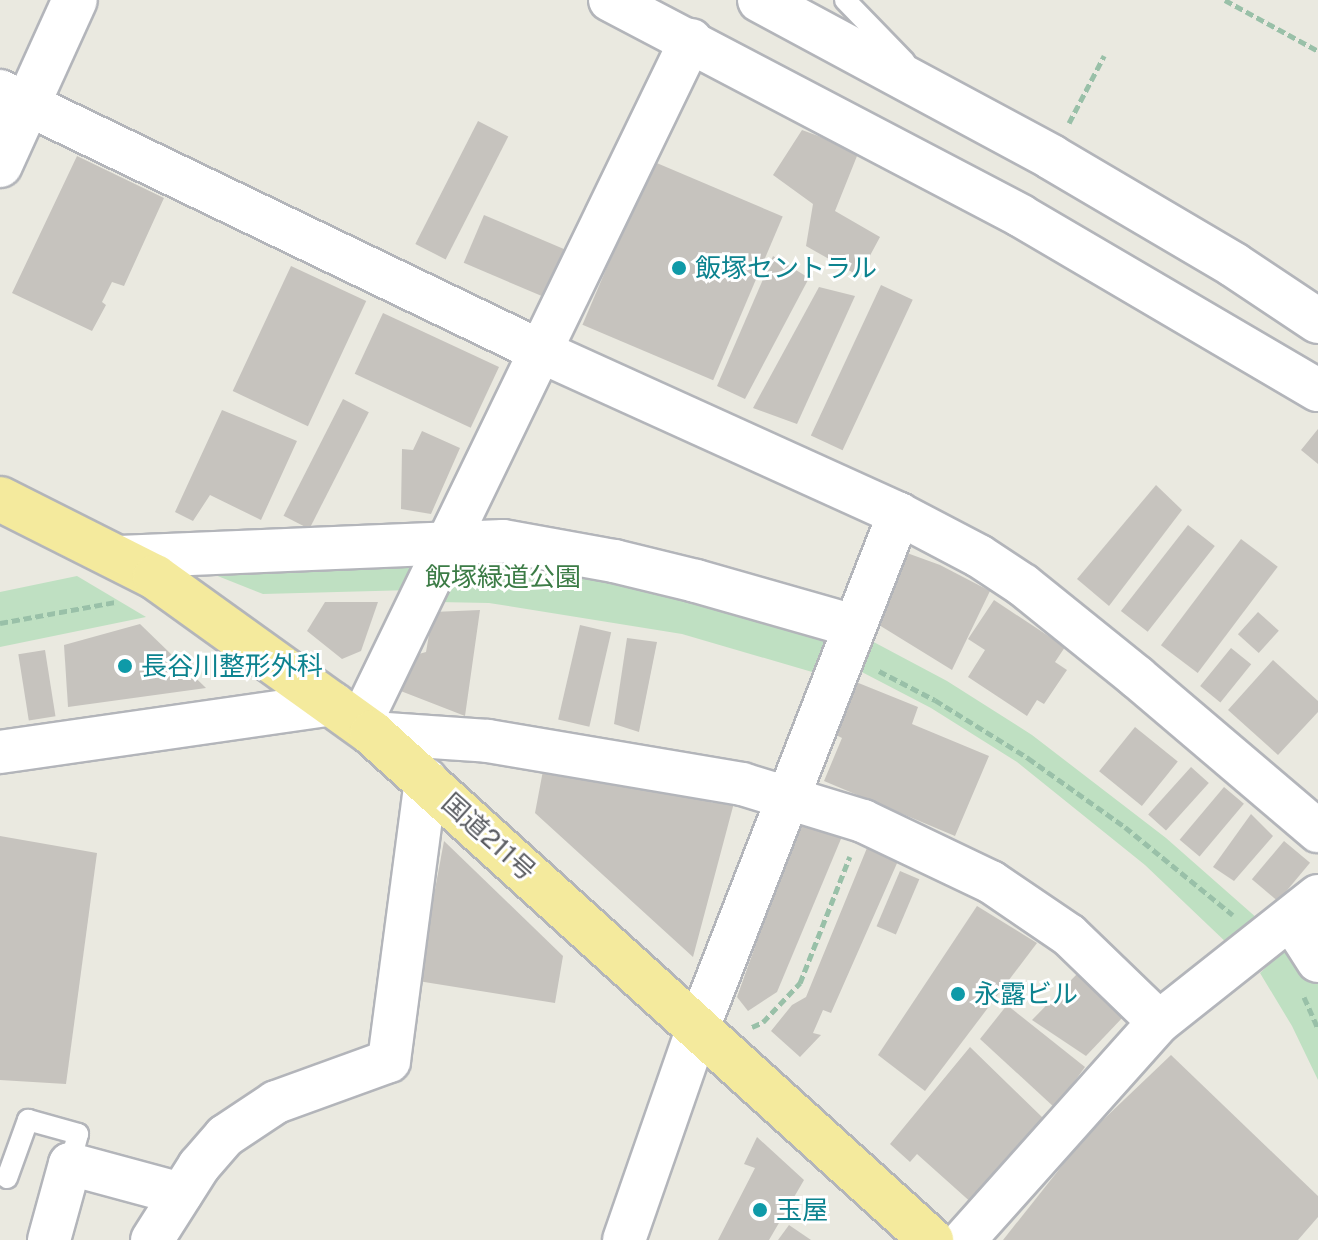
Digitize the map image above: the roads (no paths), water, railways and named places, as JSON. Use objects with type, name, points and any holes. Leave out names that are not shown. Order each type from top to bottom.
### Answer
[{"type":"highway","name":"国道211号","points":[[0,499],[119,557],[181,594],[355,720],[719,1031],[931,1240]]},
{"type":"street","points":[[0,165],[14,97],[75,0]]},
{"type":"street","points":[[610,0],[1021,216],[1318,390]]},
{"type":"street","points":[[760,0],[1051,157],[1234,265],[1318,321]]},
{"type":"street","points":[[355,720],[450,542],[691,40]]},
{"type":"street","points":[[14,97],[542,352],[899,514],[979,556],[1023,585],[1318,831]]},
{"type":"street","points":[[624,1240],[719,1031],[787,799],[899,514]]},
{"type":"street","points":[[119,557],[503,541],[614,561],[760,597],[854,626]]},
{"type":"street","points":[[0,752],[355,720],[742,784],[863,821],[1004,891],[1069,935],[1159,1022]]},
{"type":"street","points":[[152,1240],[181,1194],[225,1136],[276,1102],[389,1061],[426,779]]},
{"type":"street","points":[[964,1240],[1159,1022],[1304,907],[1318,961]]},
{"type":"street","points":[[49,1240],[70,1164],[181,1194]]},
{"type":"lane","points":[[845,0],[932,91]]},
{"type":"lane","points":[[7,1178],[28,1120],[78,1134],[70,1164]]},
{"type":"place","name":"飯塚セントラル","points":[[679,268]]},
{"type":"place","name":"長谷川整形外科","points":[[125,666]]},
{"type":"place","name":"永露ビル","points":[[958,994]]},
{"type":"place","name":"玉屋","points":[[760,1210]]},
{"type":"park label","name":"飯塚緑道公園","points":[[503,577]]}]
